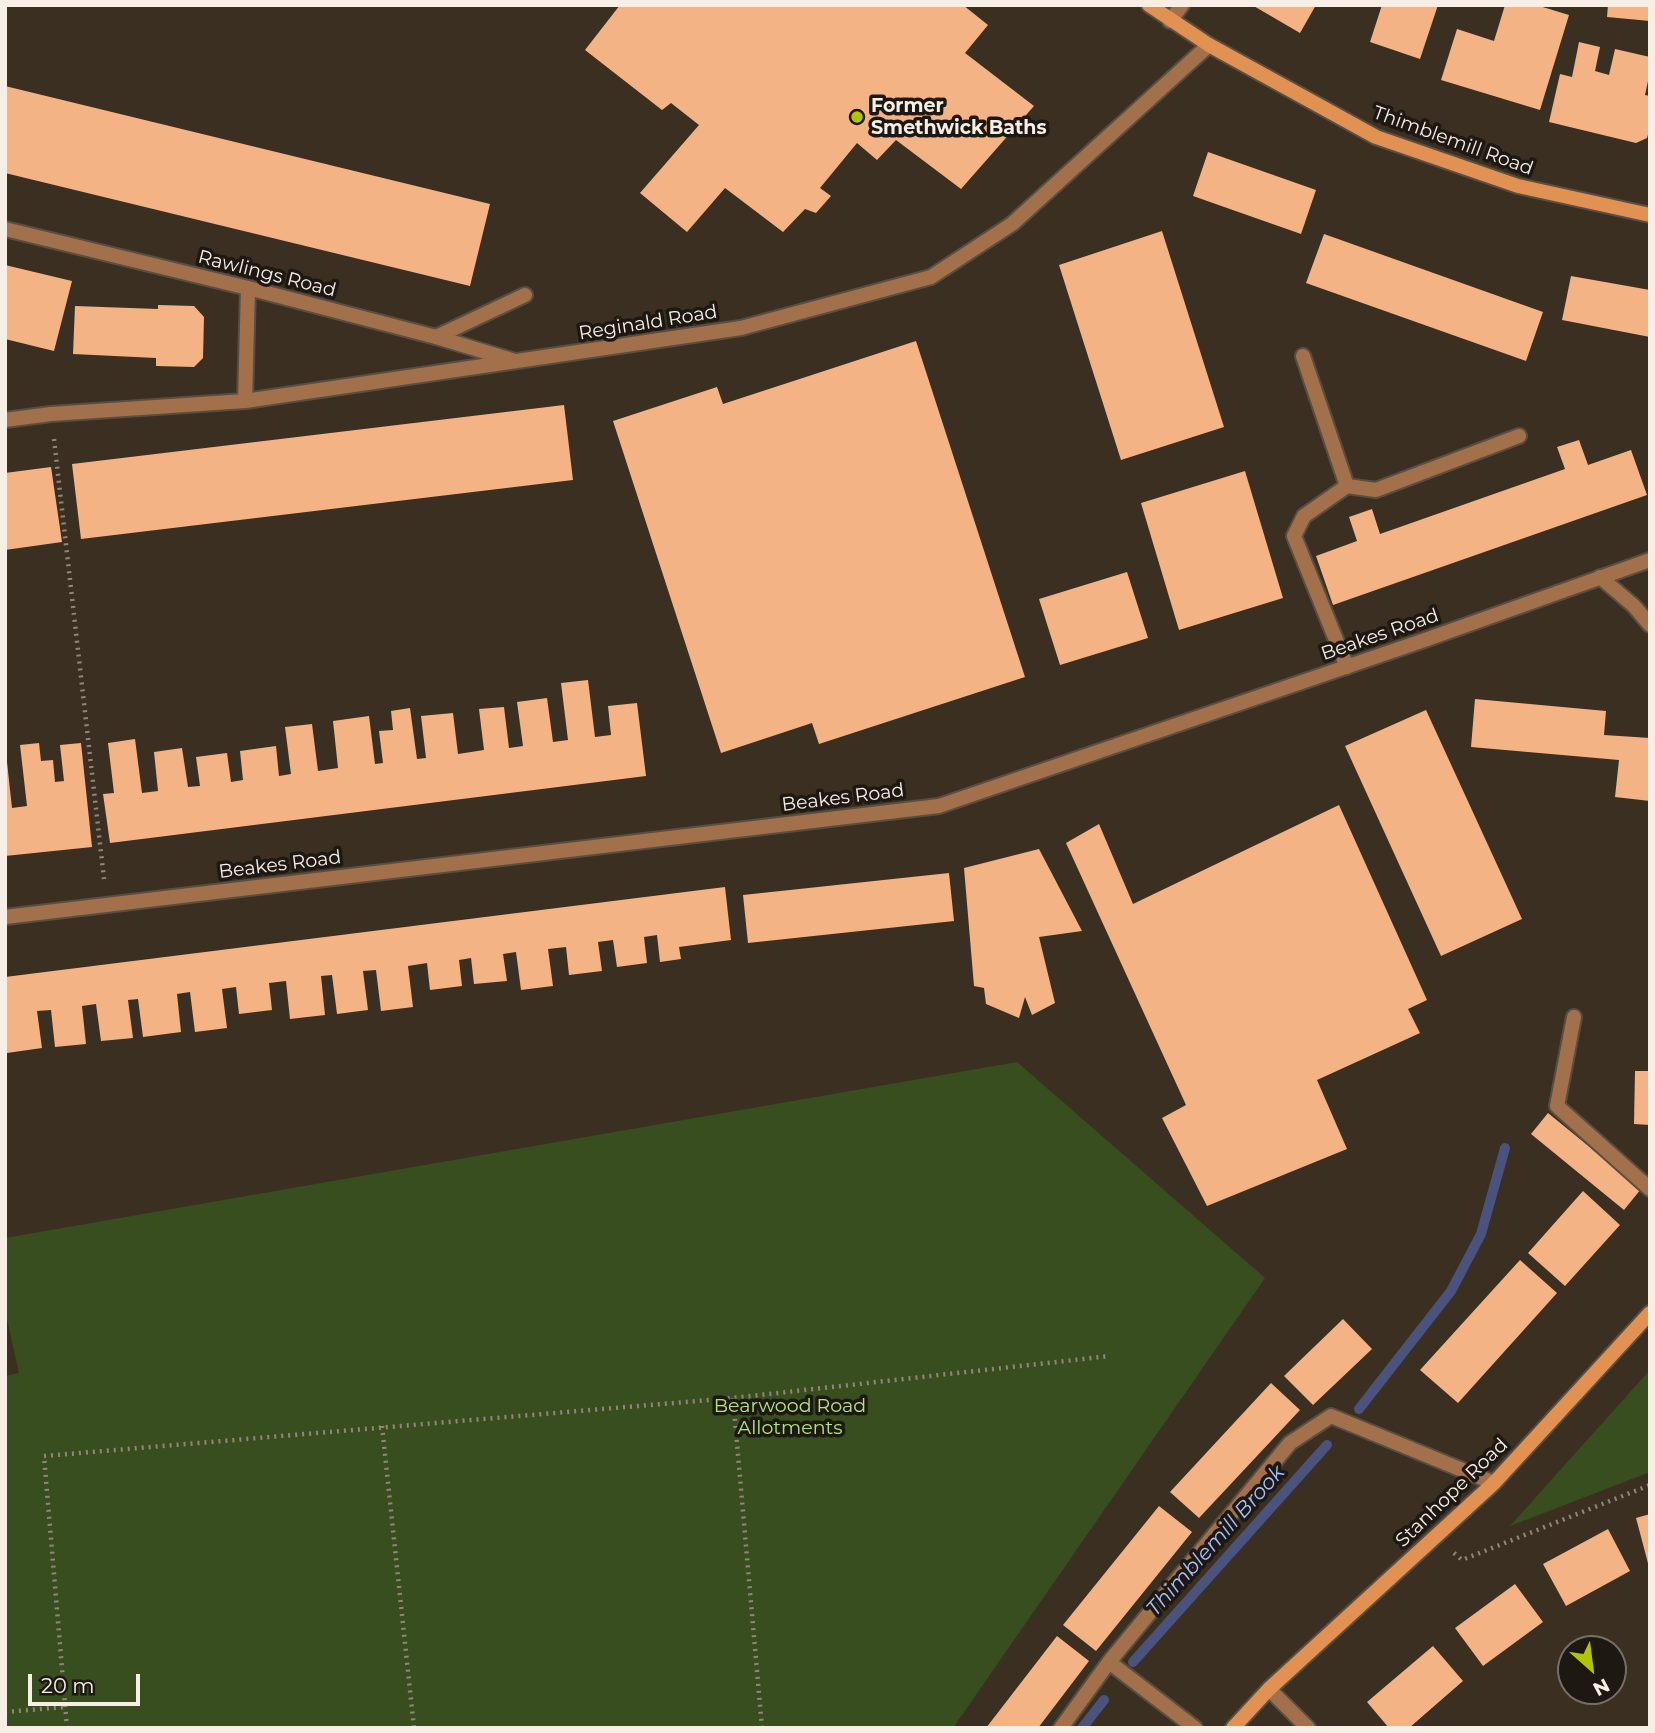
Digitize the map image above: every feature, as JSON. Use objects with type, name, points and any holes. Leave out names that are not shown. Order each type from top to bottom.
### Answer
[{"type":"street","name":"Thimblemill Road","points":[[1149,5],[1209,45],[1376,137],[1518,186],[1650,215]]},
{"type":"street","points":[[1170,21],[1182,5]]},
{"type":"street","name":"Reginald Road","points":[[5,420],[51,414],[245,401],[741,328],[931,277],[1013,224],[1209,45]]},
{"type":"street","name":"Rawlings Road","points":[[5,229],[436,337],[517,362]]},
{"type":"street","points":[[245,401],[247,288]]},
{"type":"street","points":[[436,337],[525,295]]},
{"type":"street","points":[[1303,356],[1347,486]]},
{"type":"street","points":[[1347,667],[1294,536],[1304,516],[1347,486],[1376,490],[1519,436]]},
{"type":"street","name":"Beakes Road","points":[[5,917],[939,806],[1347,667],[1650,559]]},
{"type":"street","points":[[1601,577],[1634,606],[1650,625]]},
{"type":"street","points":[[1574,1017],[1557,1106],[1650,1189]]},
{"type":"street","name":"Stanhope Road","points":[[1233,1728],[1269,1689],[1494,1482],[1650,1313]]},
{"type":"street","points":[[1061,1728],[1109,1662],[1290,1443],[1331,1416],[1494,1482]]},
{"type":"street","points":[[1109,1662],[1195,1728]]},
{"type":"street","points":[[1269,1689],[1308,1728]]},
{"type":"path","points":[[51,414],[107,905]]},
{"type":"path","points":[[68,1728],[44,1456],[733,1398],[1110,1356]]},
{"type":"path","points":[[733,1398],[762,1728]]},
{"type":"path","points":[[382,1426],[414,1728]]},
{"type":"path","points":[[1436,1536],[1462,1560],[1650,1485]]},
{"type":"path","points":[[5,1712],[65,1707]]},
{"type":"green space","name":"Bearwood Road Allotments","points":[[1017,1062],[1265,1278],[953,1728],[5,1728],[5,1376],[19,1373],[5,1310],[5,1238]]},
{"type":"green space","points":[[1650,1370],[1650,1472],[1510,1526]]},
{"type":"building","name":"Former Smethwick Baths","points":[[620,5],[963,5],[988,25],[965,53],[1034,106],[961,189],[896,140],[877,160],[857,143],[820,188],[831,196],[816,213],[805,209],[783,232],[725,188],[687,232],[640,193],[699,125],[671,103],[662,110],[585,50]]},
{"type":"building","points":[[1252,5],[1316,5],[1300,33]]},
{"type":"building","points":[[1382,5],[1438,5],[1420,59],[1370,42]]},
{"type":"building","points":[[1505,5],[1536,5],[1569,15],[1540,110],[1441,80],[1457,29],[1494,41]]},
{"type":"building","points":[[1608,5],[1650,5],[1650,21],[1607,17]]},
{"type":"building","points":[[1579,42],[1600,47],[1595,71],[1609,75],[1615,49],[1650,57],[1645,95],[1650,96],[1650,128],[1647,138],[1636,143],[1549,122],[1560,74],[1572,77]]},
{"type":"building","points":[[5,86],[490,204],[470,286],[5,173]]},
{"type":"building","points":[[1208,152],[1316,190],[1301,234],[1193,196]]},
{"type":"building","points":[[1162,231],[1224,427],[1121,460],[1059,265]]},
{"type":"building","points":[[1324,234],[1543,312],[1526,361],[1306,283]]},
{"type":"building","points":[[5,265],[72,281],[54,351],[5,339]]},
{"type":"building","points":[[1571,276],[1650,290],[1650,337],[1562,320]]},
{"type":"building","points":[[158,305],[194,306],[204,317],[203,358],[194,367],[156,366],[156,358],[73,354],[75,306],[158,309]]},
{"type":"building","points":[[916,341],[1025,677],[819,744],[812,723],[721,753],[613,421],[717,387],[723,404]]},
{"type":"building","points":[[564,405],[573,480],[81,539],[72,464]]},
{"type":"building","points":[[1579,440],[1588,465],[1631,450],[1647,495],[1333,605],[1316,556],[1357,541],[1349,517],[1372,509],[1380,534],[1565,469],[1557,447]]},
{"type":"building","points":[[51,467],[62,542],[5,550],[5,473]]},
{"type":"building","points":[[1245,471],[1283,598],[1179,630],[1141,503]]},
{"type":"building","points":[[1127,572],[1148,638],[1060,665],[1039,599]]},
{"type":"building","points":[[588,680],[595,737],[611,735],[608,706],[637,703],[646,776],[110,843],[103,794],[114,793],[108,743],[135,739],[142,793],[158,791],[154,752],[182,748],[188,787],[200,786],[196,757],[227,753],[231,782],[243,780],[240,751],[276,746],[279,776],[291,774],[285,727],[312,724],[318,771],[338,768],[333,721],[369,716],[375,764],[383,763],[379,731],[393,730],[391,711],[410,708],[417,759],[426,758],[421,716],[453,713],[458,754],[484,750],[479,709],[504,707],[509,748],[523,746],[517,702],[547,698],[553,742],[568,740],[561,683]]},
{"type":"building","points":[[1475,699],[1606,711],[1604,735],[1650,738],[1650,801],[1615,797],[1619,760],[1471,747]]},
{"type":"building","points":[[1426,710],[1522,919],[1441,956],[1345,746]]},
{"type":"building","points":[[39,743],[41,761],[53,760],[55,782],[64,781],[60,745],[81,743],[92,847],[5,856],[5,762],[12,808],[27,806],[20,745]]},
{"type":"building","points":[[1339,805],[1427,1000],[1408,1009],[1420,1033],[1317,1080],[1347,1149],[1207,1206],[1162,1118],[1186,1105],[1066,843],[1099,824],[1133,904]]},
{"type":"building","points":[[1039,849],[1082,931],[1039,937],[1055,1003],[1032,1015],[1025,997],[1019,1018],[986,1004],[984,988],[974,986],[964,868]]},
{"type":"building","points":[[949,873],[954,921],[748,943],[743,895]]},
{"type":"building","points":[[725,887],[731,940],[679,947],[681,959],[660,962],[657,935],[644,937],[647,963],[617,967],[613,940],[598,942],[602,971],[569,975],[566,947],[548,949],[553,986],[521,990],[516,952],[503,954],[507,981],[474,984],[471,958],[459,960],[462,986],[430,990],[427,963],[408,966],[413,1007],[381,1011],[376,970],[363,971],[368,1010],[337,1014],[332,975],[321,976],[325,1015],[290,1019],[286,981],[269,983],[272,1010],[239,1014],[236,987],[222,989],[227,1028],[195,1032],[190,992],[177,994],[181,1032],[143,1037],[138,999],[128,1000],[133,1038],[101,1041],[96,1004],[82,1006],[86,1044],[55,1047],[51,1010],[37,1011],[42,1048],[7,1053],[5,977]]},
{"type":"building","points":[[1635,1071],[1650,1071],[1650,1125],[1634,1124]]},
{"type":"building","points":[[1548,1113],[1641,1189],[1624,1210],[1531,1134]]},
{"type":"building","points":[[1583,1191],[1620,1225],[1565,1286],[1528,1253]]},
{"type":"building","points":[[1520,1260],[1557,1293],[1458,1403],[1420,1370]]},
{"type":"building","points":[[1343,1319],[1372,1349],[1313,1405],[1284,1376]]},
{"type":"building","points":[[1271,1383],[1300,1410],[1199,1518],[1170,1492]]},
{"type":"building","points":[[1159,1506],[1192,1532],[1096,1651],[1063,1625]]},
{"type":"building","points":[[1650,1514],[1650,1567],[1649,1567],[1636,1518]]},
{"type":"building","points":[[1608,1529],[1630,1571],[1566,1606],[1543,1564]]},
{"type":"building","points":[[1515,1584],[1543,1622],[1483,1666],[1455,1628]]},
{"type":"building","points":[[1057,1636],[1089,1661],[1038,1728],[986,1728]]},
{"type":"building","points":[[1433,1646],[1463,1681],[1409,1728],[1389,1728],[1367,1702]]},
{"type":"waterway","name":"Thimblemill Brook","points":[[1359,1409],[1451,1291],[1481,1234],[1505,1148]]},
{"type":"waterway","name":"Thimblemill Brook","points":[[1133,1662],[1327,1445]]},
{"type":"waterway","name":"Thimblemill Brook","points":[[1082,1728],[1104,1700]]},
{"type":"place","name":"Former Smethwick Baths","points":[[857,117]]}]
